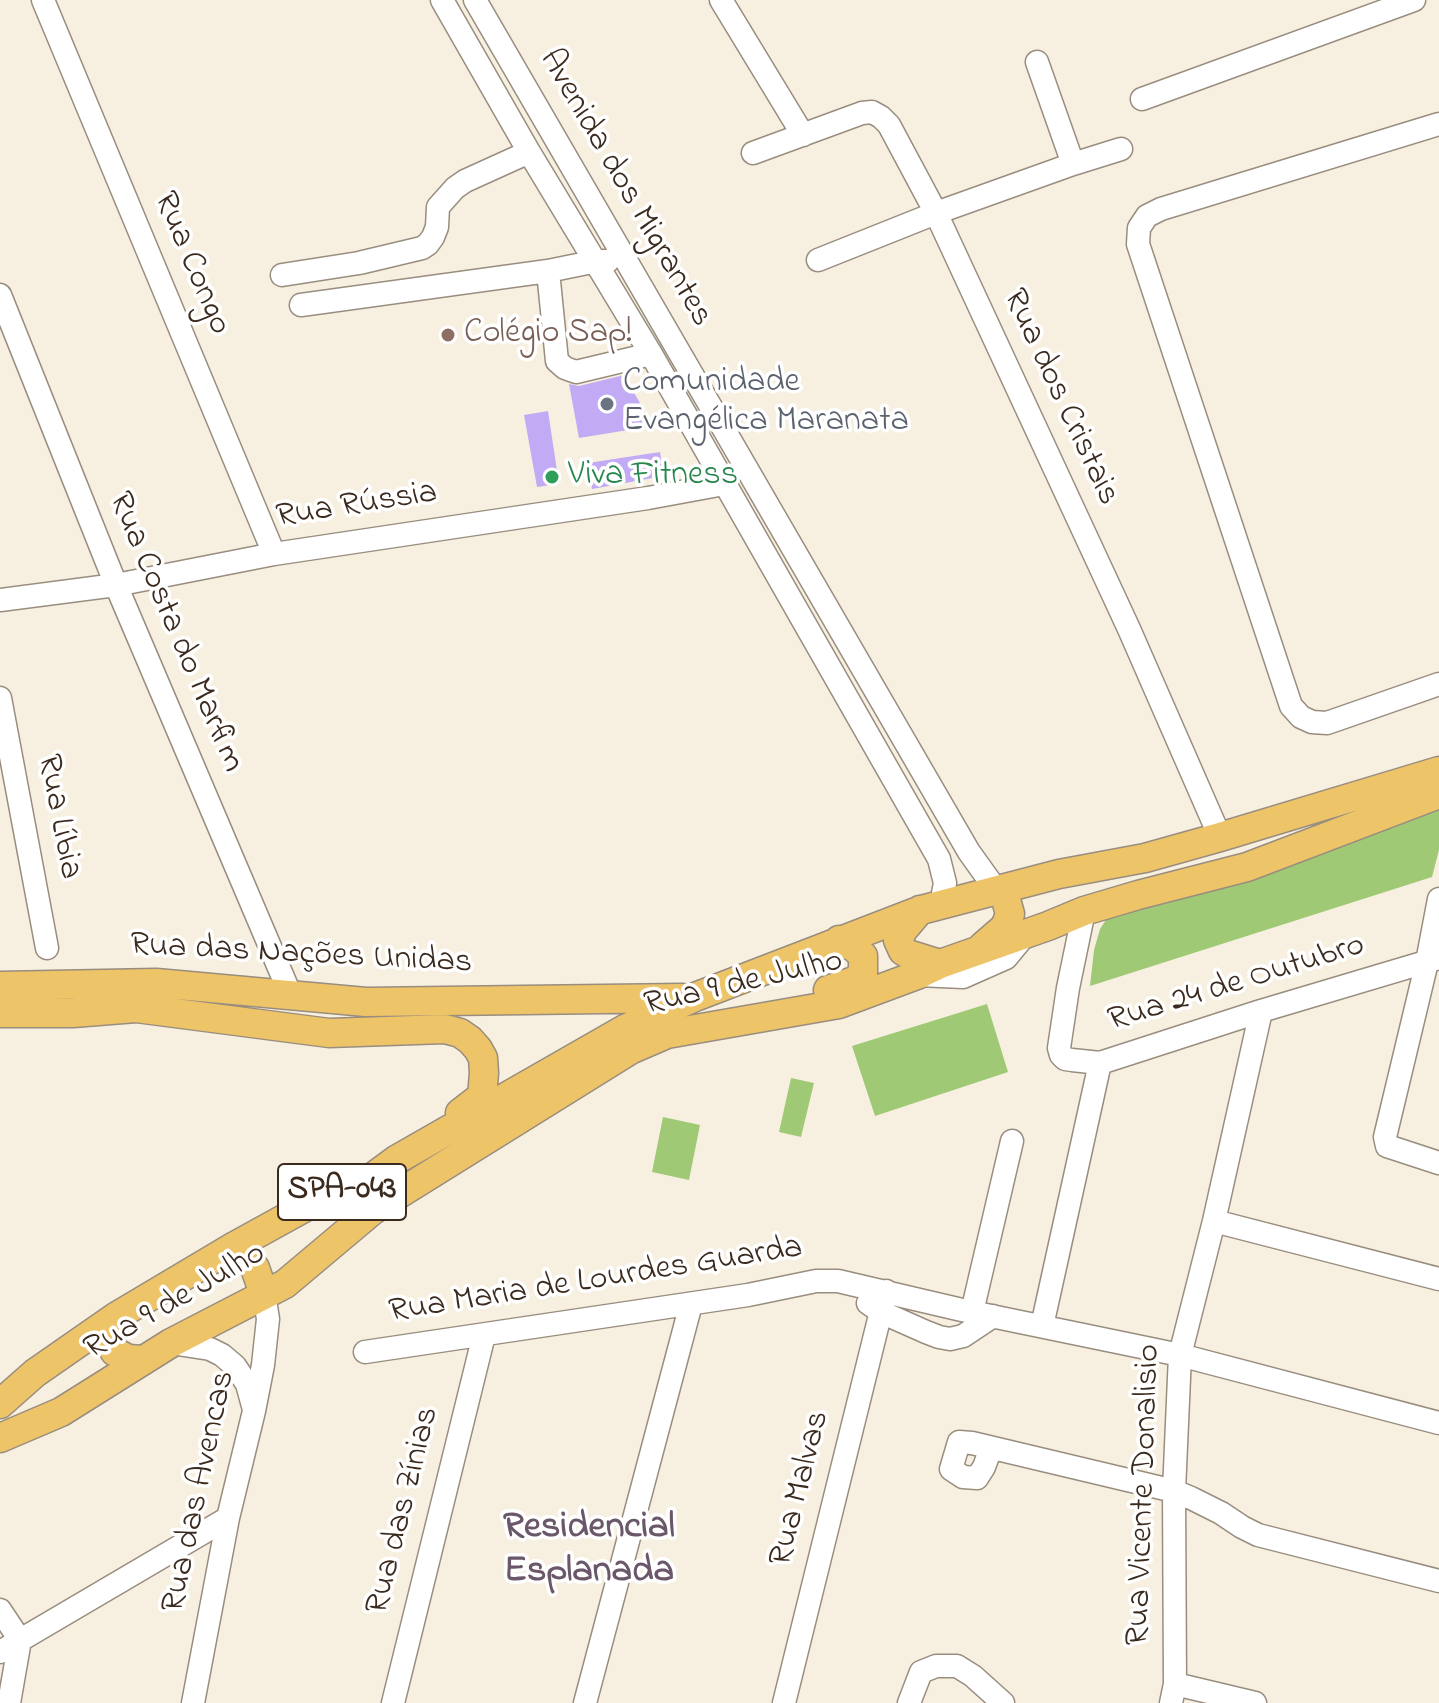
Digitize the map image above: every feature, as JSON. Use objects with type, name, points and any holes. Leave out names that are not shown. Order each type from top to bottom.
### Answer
[{"type":"main road","name":"Rua 9 de Julho","points":[[0,1404],[35,1373],[117,1316],[233,1247],[311,1204],[362,1185],[396,1160],[625,1029],[695,997],[931,907],[1059,874],[1145,858],[1438,779]]},
{"type":"main road","name":"Rua 9 de Julho","points":[[0,1438],[71,1406],[171,1343],[285,1284],[373,1210],[630,1050],[667,1034],[839,1004],[1084,911],[1247,867],[1438,779]]},
{"type":"main road","points":[[1138,895],[1150,883],[1207,862],[1224,846],[1220,837]]},
{"type":"main road","points":[[976,952],[1005,927],[1010,914],[1005,896],[997,891]]},
{"type":"main road","points":[[928,970],[903,951],[898,940],[903,930],[931,907]]},
{"type":"main road","points":[[667,1034],[692,1018],[801,999],[854,981],[863,974],[863,956],[839,940]]},
{"type":"main road","name":"Rua das Nações Unidas","points":[[0,986],[156,983],[366,1002],[695,997]]},
{"type":"main road","name":"Rua das Nações Unidas","points":[[0,1013],[73,1013],[136,1008],[329,1033],[445,1029],[460,1033],[478,1049],[483,1058],[482,1096],[396,1160]]},
{"type":"main road","points":[[233,1247],[255,1268],[264,1294]]},
{"type":"main road","points":[[117,1316],[111,1337],[115,1352],[128,1359],[144,1360]]},
{"type":"street","name":"Rua Congo","points":[[43,0],[274,554]]},
{"type":"street","name":"Avenida dos Migrantes","points":[[442,0],[651,354],[939,859],[945,883],[931,907]]},
{"type":"street","name":"Avenida dos Migrantes","points":[[475,0],[969,852],[997,891]]},
{"type":"street","points":[[721,0],[803,135]]},
{"type":"street","points":[[1142,99],[1414,0]]},
{"type":"street","points":[[1037,62],[1073,164]]},
{"type":"street","name":"Rua dos Cristais","points":[[753,153],[862,113],[872,112],[889,125],[936,213],[1129,629],[1220,837]]},
{"type":"street","points":[[1439,124],[1161,209],[1147,216],[1139,228],[1138,244],[1291,706],[1301,717],[1327,723],[1439,684]]},
{"type":"street","points":[[282,275],[359,263],[422,248],[433,237],[437,227],[438,207],[459,184],[525,144],[542,148],[547,144],[549,129]]},
{"type":"street","points":[[818,260],[936,213],[1121,149]]},
{"type":"street","points":[[554,191],[558,179],[566,175],[583,185]]},
{"type":"street","name":"Avenida dos Migrantes","points":[[597,261],[614,261],[621,267],[695,395],[714,412]]},
{"type":"street","points":[[301,305],[548,271],[597,261]]},
{"type":"street","points":[[548,271],[557,361],[565,368],[576,372],[651,354]]},
{"type":"street","name":"Rua Costa do Marfim","points":[[0,295],[116,585],[291,996]]},
{"type":"street","name":"Rua Rússia","points":[[0,600],[116,585],[274,554],[724,484]]},
{"type":"street","name":"Avenida dos Migrantes","points":[[736,506],[740,495],[744,494],[760,504],[806,586],[823,600]]},
{"type":"street","name":"Rua Líbia","points":[[0,698],[47,948]]},
{"type":"street","points":[[1439,899],[1433,960],[1385,1137],[1387,1146],[1439,1163]]},
{"type":"street","name":"Rua 24 de Outubro","points":[[1084,911],[1059,1048],[1065,1059],[1100,1063],[1433,960]]},
{"type":"street","points":[[928,970],[963,977],[1006,958],[1025,935]]},
{"type":"street","name":"Rua Vicente Donalisio","points":[[1173,1694],[1174,1491],[1180,1355],[1261,1011]]},
{"type":"street","points":[[1042,1326],[1100,1063]]},
{"type":"street","points":[[1012,1141],[982,1314],[1180,1355],[1439,1423]]},
{"type":"street","points":[[1214,1221],[1439,1279]]},
{"type":"street","name":"Rua Maria de Lourdes Guarda","points":[[365,1352],[691,1304],[816,1281],[838,1281],[883,1302],[926,1332],[950,1339],[963,1336],[982,1314]]},
{"type":"street","name":"Rua das Avencas","points":[[193,1703],[228,1518],[263,1365],[268,1319],[264,1294]]},
{"type":"street","name":"Rua Maria de Lourdes Guarda","points":[[883,1302],[982,1314]]},
{"type":"street","name":"Rua Malvas","points":[[784,1703],[883,1302]]},
{"type":"street","points":[[585,1703],[691,1304]]},
{"type":"street","name":"Rua das Zínias","points":[[393,1703],[484,1335]]},
{"type":"street","points":[[171,1343],[210,1349],[222,1355],[235,1366],[247,1384],[254,1411]]},
{"type":"street","points":[[991,1448],[1174,1491],[1258,1535],[1439,1581]]},
{"type":"street","points":[[0,1652],[228,1518]]},
{"type":"street","points":[[0,1610],[20,1640],[9,1703]]},
{"type":"street","points":[[909,1703],[921,1672],[936,1666],[957,1666],[1003,1703]]},
{"type":"street","points":[[1173,1694],[1255,1703]]},
{"type":"green space","points":[[1439,806],[1439,850],[1432,877],[1090,986],[1094,950],[1107,918]]},
{"type":"green space","points":[[987,1004],[1008,1072],[875,1116],[852,1046]]},
{"type":"green space","points":[[791,1078],[814,1083],[801,1137],[779,1132]]},
{"type":"green space","points":[[663,1117],[700,1125],[689,1180],[652,1172]]},
{"type":"building","name":"Comunidade Evangélica Maranata","points":[[624,375],[653,426],[579,438],[569,384],[579,386]]},
{"type":"building","points":[[548,411],[559,484],[537,487],[524,415]]},
{"type":"building","points":[[660,452],[664,476],[592,489],[588,463]]},
{"type":"place","name":"Colégio Sap!","points":[[448,335]]},
{"type":"place","name":"Comunidade Evangélica Maranata","points":[[607,404]]},
{"type":"place","name":"Viva Fitness","points":[[552,477]]},
{"type":"district","name":"Residencial Esplanada","points":[[589,1552]]}]
